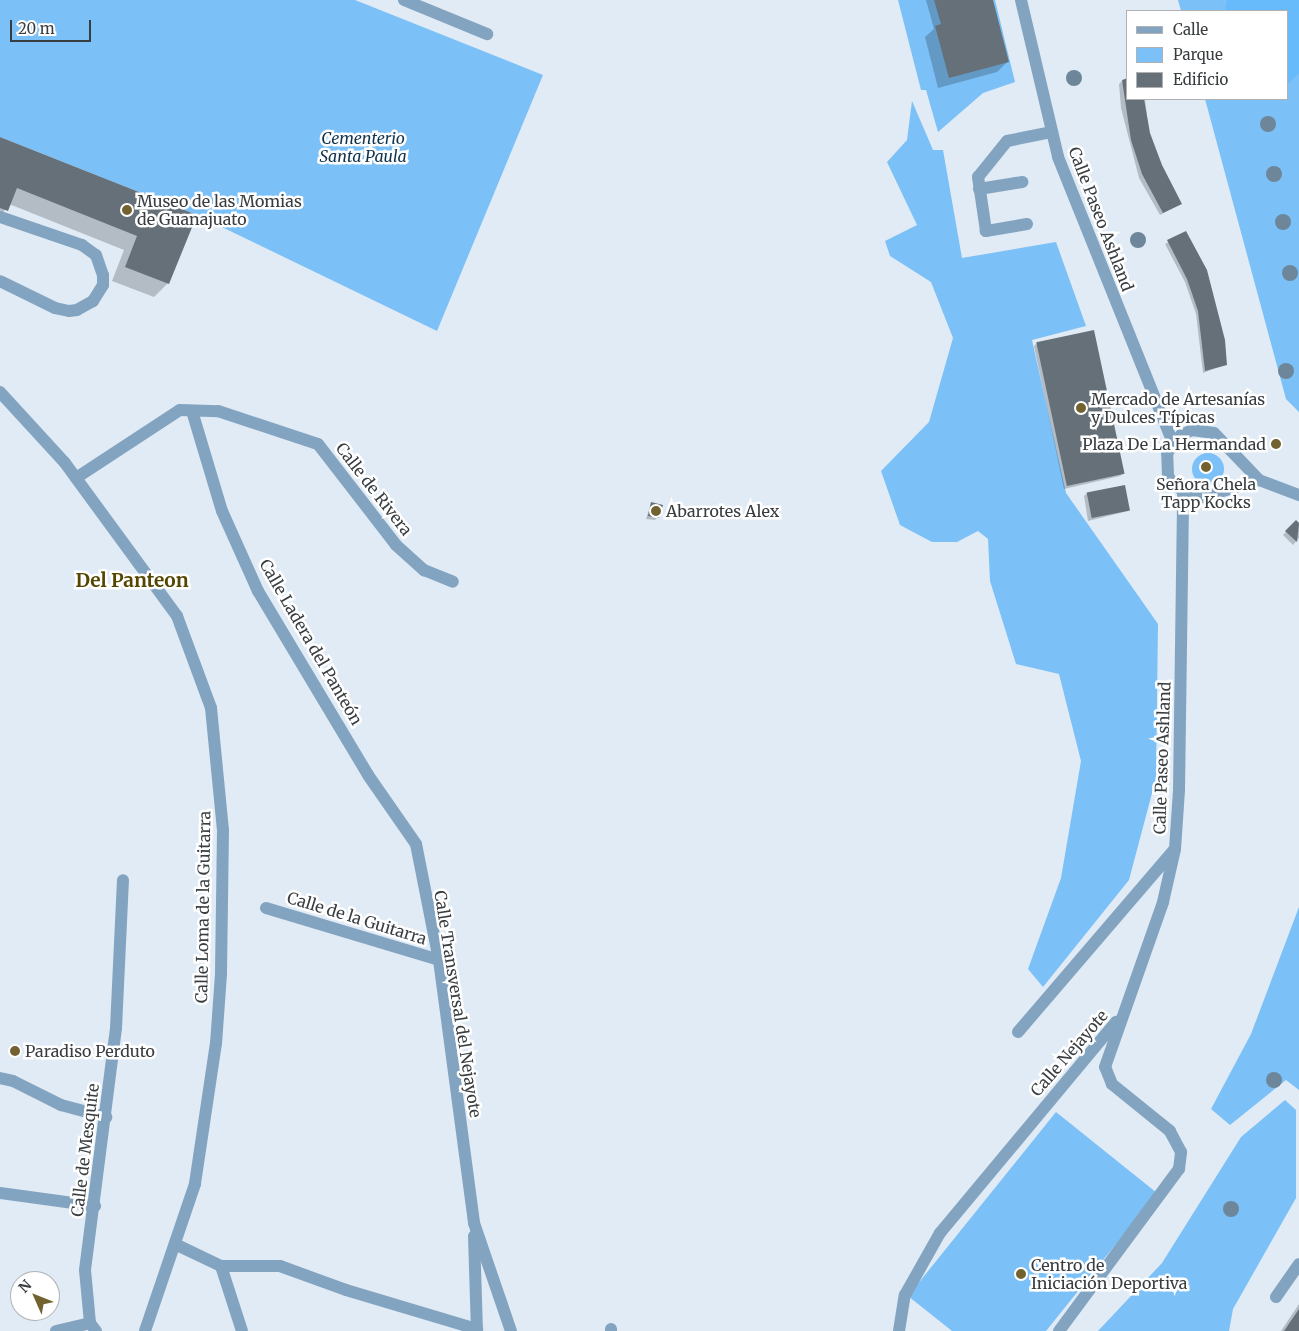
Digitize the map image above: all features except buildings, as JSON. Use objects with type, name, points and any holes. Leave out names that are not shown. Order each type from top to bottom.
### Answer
[{"type":"street","points":[[404,0],[487,34]]},
{"type":"street","name":"Calle Paseo Ashland","points":[[1021,0],[1058,157],[1173,443]]},
{"type":"street","points":[[1027,224],[986,230],[978,177],[1007,141],[1052,132]]},
{"type":"street","points":[[980,189],[1022,182]]},
{"type":"street","points":[[0,217],[82,245],[96,255],[103,275],[103,285],[93,301],[85,307],[68,311],[55,308],[0,281]]},
{"type":"street","name":"Calle Loma de la Guitarra","points":[[0,392],[76,478],[177,616],[211,708],[223,830],[221,974],[216,1043],[195,1184],[177,1245],[145,1331]]},
{"type":"street","name":"Calle de Rivera","points":[[76,478],[180,410],[218,411],[318,444],[396,545],[424,570],[453,582]]},
{"type":"street","name":"Calle Ladera del Panteón","points":[[192,410],[222,511],[258,591],[368,775]]},
{"type":"street","points":[[1258,480],[1203,497],[1183,492],[1171,480],[1166,464],[1173,443],[1192,430],[1214,433],[1224,440],[1258,480],[1299,495]]},
{"type":"street","name":"Calle Paseo Ashland","points":[[1121,1016],[1143,964],[1163,902],[1175,849],[1179,790],[1183,492]]},
{"type":"street","name":"Calle Transversal del Nejayote","points":[[368,775],[416,844],[439,960],[474,1223],[477,1330]]},
{"type":"street","points":[[1018,1032],[1175,849]]},
{"type":"street","name":"Calle de Mesquite","points":[[93,1327],[85,1270],[95,1206],[116,1028],[123,880]]},
{"type":"street","name":"Calle de la Guitarra","points":[[266,908],[439,960]]},
{"type":"street","name":"Calle Nejayote","points":[[899,1331],[905,1295],[940,1234],[1121,1016]]},
{"type":"street","name":"Calle Nejayote","points":[[1059,1331],[1179,1169],[1181,1152],[1170,1131],[1112,1084],[1107,1076],[1106,1059],[1121,1016]]},
{"type":"street","points":[[0,1078],[13,1081],[61,1105],[106,1117]]},
{"type":"street","points":[[0,1192],[95,1206]]},
{"type":"street","name":"Calle Transversal del Nejayote","points":[[474,1223],[510,1331]]},
{"type":"street","points":[[177,1245],[221,1266],[280,1266],[346,1290],[477,1330]]},
{"type":"street","points":[[1276,1297],[1299,1264]]},
{"type":"street","points":[[221,1266],[242,1331]]},
{"type":"street","points":[[56,1331],[93,1327]]},
{"type":"green space","name":"Cementerio Santa Paula","points":[[0,0],[355,0],[543,75],[437,331],[197,215],[0,137]]},
{"type":"green space","points":[[898,0],[995,0],[1015,82],[983,93],[938,132],[926,90],[921,90]]},
{"type":"green space","points":[[1178,0],[1299,0],[1299,412],[1286,399],[1205,100],[1289,100],[1289,10],[1181,10]]},
{"type":"green space","points":[[912,101],[933,150],[943,150],[962,258],[1056,242],[1086,326],[1032,340],[1066,493],[1158,624],[1156,778],[1129,880],[1043,987],[1028,969],[1061,878],[1081,761],[1059,674],[1016,664],[990,581],[988,539],[978,531],[957,542],[932,542],[900,525],[881,471],[929,422],[953,338],[931,282],[890,256],[885,241],[917,225],[887,162],[907,140]]},
{"type":"green space","points":[[1208,453],[1219,458],[1224,469],[1219,480],[1208,485],[1197,480],[1192,469],[1197,458]]},
{"type":"green space","points":[[1299,907],[1299,1090],[1286,1080],[1230,1125],[1211,1109],[1251,1034]]},
{"type":"green space","points":[[1285,1100],[1296,1110],[1296,1198],[1233,1309],[1229,1331],[1098,1331],[1162,1263],[1241,1137]]},
{"type":"green space","points":[[1056,1112],[1157,1193],[1046,1331],[952,1331],[908,1296]]},
{"type":"shaded area","points":[[1227,0],[1299,0],[1299,73],[1289,83],[1289,10],[1225,10]]},
{"type":"place","name":"Museo de las Momias de Guanajuato","points":[[127,210]]},
{"type":"place","name":"Mercado de Artesanías y Dulces Típicas","points":[[1081,408]]},
{"type":"place","name":"Plaza De La Hermandad","points":[[1276,444]]},
{"type":"place","name":"Señora Chela Tapp Kocks","points":[[1206,467]]},
{"type":"place","name":"Abarrotes Alex","points":[[656,511]]},
{"type":"place","name":"Paradiso Perduto","points":[[15,1051]]},
{"type":"place","name":"Centro de Iniciación Deportiva","points":[[1021,1274]]},
{"type":"district","name":"Del Panteon","points":[[132,581]]}]
